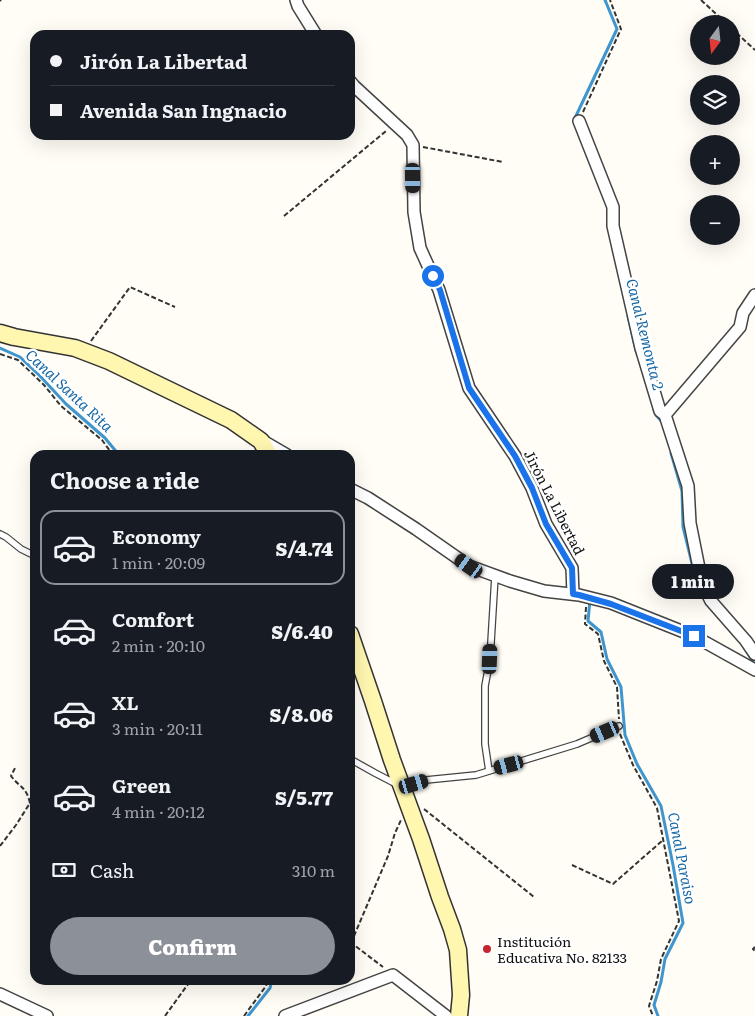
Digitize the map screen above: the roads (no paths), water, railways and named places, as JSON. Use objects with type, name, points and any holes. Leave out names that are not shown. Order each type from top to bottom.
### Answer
[{"type":"street","points":[[296,0],[313,30]]},
{"type":"street","name":"Jirón La Libertad","points":[[355,87],[407,134],[413,145],[414,212],[420,248],[440,290],[469,388],[515,456],[532,488],[546,524],[572,568],[573,594]]},
{"type":"street","points":[[355,492],[416,529],[469,566],[544,591],[573,594],[611,604],[694,636],[751,668],[755,654],[711,601],[702,583],[690,523],[688,486],[665,415],[660,411],[641,348],[613,226],[613,206],[579,121]]},
{"type":"street","points":[[665,415],[740,327],[743,313],[755,296]]},
{"type":"street","points":[[0,333],[75,348],[117,364],[231,420],[265,448]]},
{"type":"street","points":[[355,648],[458,950],[461,995],[459,1016]]},
{"type":"street","points":[[285,1016],[392,975],[446,1016]]},
{"type":"street","points":[[0,994],[47,1016]]},
{"type":"lane","points":[[0,534],[30,554]]},
{"type":"lane","points":[[489,771],[485,744],[485,686],[490,659],[495,576]]},
{"type":"lane","points":[[355,761],[375,774],[402,787],[426,780],[476,775],[577,744],[620,726]]},
{"type":"waterway","name":"Canal Remonta 2","points":[[575,118],[617,29],[605,0]]},
{"type":"waterway","name":"Canal Remonta 2","points":[[628,316],[639,358]]},
{"type":"waterway","name":"Canal Santa Rita","points":[[0,348],[20,357],[66,404],[105,438],[115,450]]},
{"type":"waterway","name":"Canal Remonta 2","points":[[654,410],[663,423]]},
{"type":"waterway","name":"Canal Remonta 2","points":[[671,453],[682,491],[683,527],[698,588],[703,597]]},
{"type":"waterway","name":"Canal Paraiso","points":[[590,600],[588,621],[601,632],[607,659],[621,687],[625,735],[637,764],[661,806],[683,923],[665,959],[654,1005],[658,1016]]},
{"type":"waterway","name":"Canal Remonta 2","points":[[743,646],[755,665]]},
{"type":"waterway","name":"Canal Santa Rita","points":[[248,1016],[271,985]]},
{"type":"place","name":"Institución Educativa No. 82133","points":[[487,949]]}]
